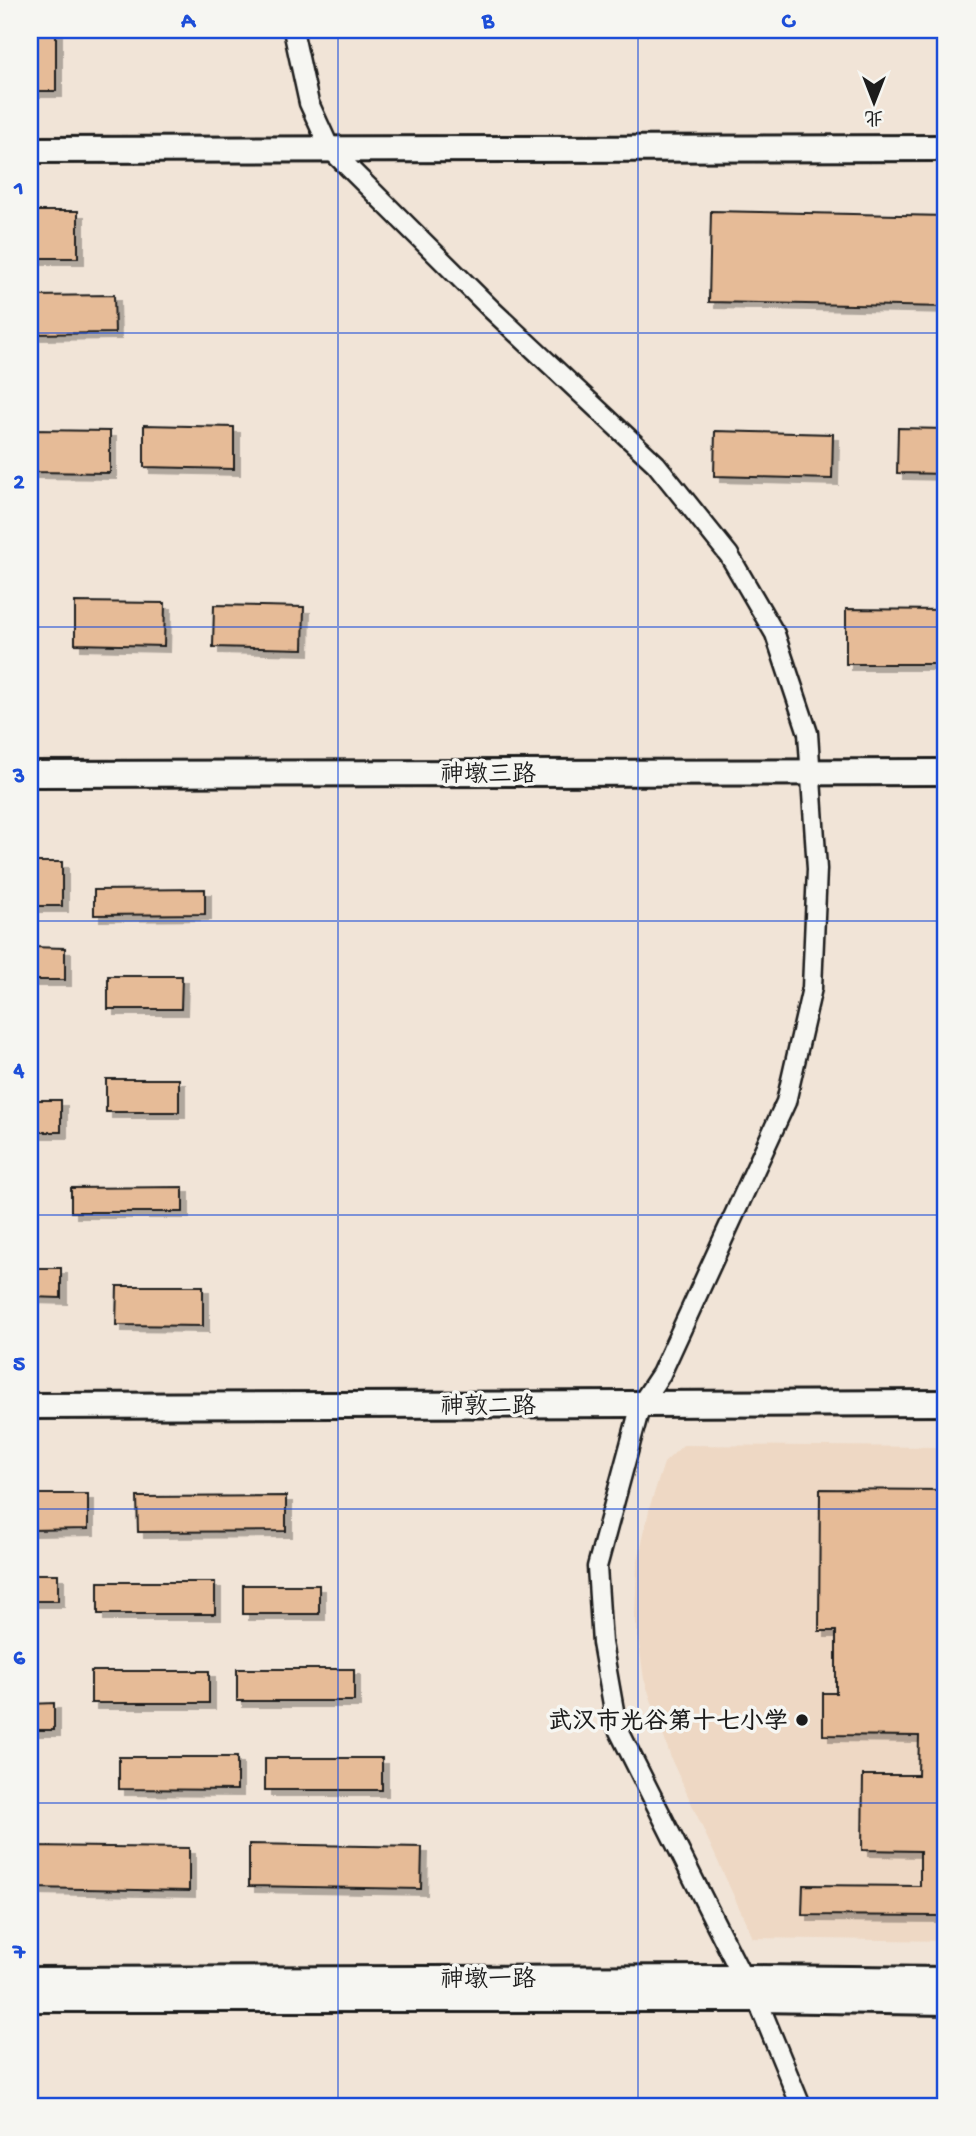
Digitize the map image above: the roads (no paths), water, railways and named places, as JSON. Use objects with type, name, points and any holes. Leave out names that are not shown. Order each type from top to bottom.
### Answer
[{"type":"street","points":[[293,30],[309,103],[330,149],[491,309],[656,464],[729,555],[775,634],[808,733],[817,869],[812,988],[786,1102],[661,1374],[641,1404],[597,1567],[602,1643],[617,1727],[743,1978],[757,1998],[801,2106]]},
{"type":"street","points":[[30,150],[946,148]]},
{"type":"street","name":"神墩三路","points":[[30,774],[946,772]]},
{"type":"street","name":"神敦二路","points":[[30,1406],[946,1403]]},
{"type":"street","name":"神墩一路","points":[[30,1980],[946,1980]]},
{"type":"street","name":"神墩一路","points":[[30,2000],[757,1998],[946,2001]]},
{"type":"place","name":"武汉市光谷第十七小学","points":[[802,1720]]}]
